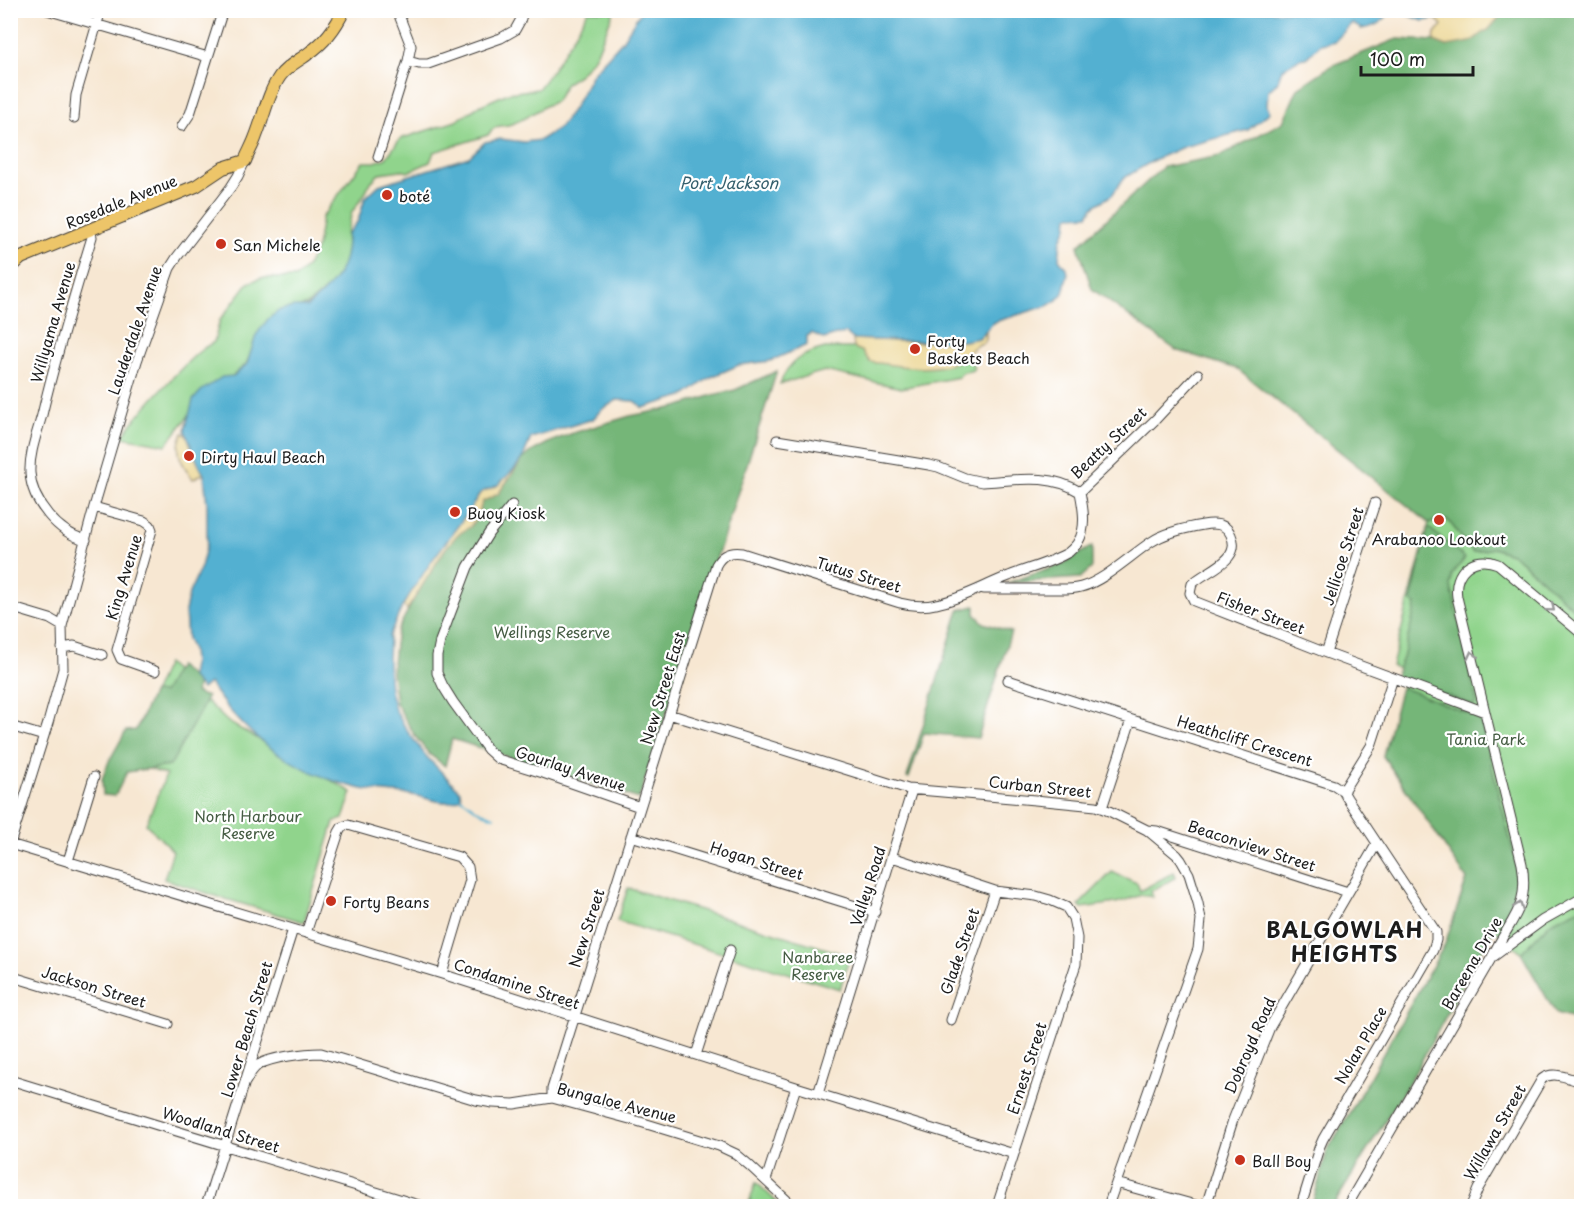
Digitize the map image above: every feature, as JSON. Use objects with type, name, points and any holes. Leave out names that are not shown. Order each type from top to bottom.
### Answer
[{"type":"main road","name":"Lauderdale Avenue","points":[[245,161],[280,76],[325,39],[337,24],[344,10]]},
{"type":"main road","name":"Rosedale Avenue","points":[[10,268],[21,258],[196,186],[224,168],[245,161]]},
{"type":"street","points":[[10,14],[14,10]]},
{"type":"street","points":[[47,10],[208,57]]},
{"type":"street","points":[[74,118],[76,95],[101,10]]},
{"type":"street","points":[[182,126],[190,114],[223,10]]},
{"type":"street","points":[[378,157],[411,46],[397,10]]},
{"type":"street","points":[[408,61],[428,64],[501,38],[515,30],[522,15],[521,10]]},
{"type":"street","name":"Lauderdale Avenue","points":[[11,844],[63,669],[62,631],[94,507],[137,361],[170,268],[231,188],[245,161]]},
{"type":"street","name":"Willyama Avenue","points":[[86,540],[71,534],[49,516],[38,499],[30,474],[32,454],[51,375],[92,237],[90,230]]},
{"type":"street","name":"Beatty Street","points":[[777,441],[938,466],[975,481],[1039,478],[1051,480],[1080,492],[1156,419],[1198,374]]},
{"type":"street","name":"Tutus Street","points":[[728,553],[742,553],[909,605],[936,604],[955,599],[1071,550],[1082,533],[1080,492]]},
{"type":"street","name":"Jellicoe Street","points":[[1326,653],[1375,504]]},
{"type":"street","name":"Gourlay Avenue","points":[[512,505],[489,533],[468,567],[440,641],[437,673],[453,702],[488,750],[498,759],[640,807]]},
{"type":"street","name":"King Avenue","points":[[94,507],[144,521],[150,525],[152,530],[117,650],[121,659],[155,671]]},
{"type":"street","name":"Fisher Street","points":[[982,588],[1079,588],[1098,579],[1164,535],[1186,528],[1214,524],[1223,526],[1230,532],[1233,542],[1232,552],[1224,562],[1192,584],[1190,590],[1192,599],[1326,653],[1485,712]]},
{"type":"street","name":"New Street East","points":[[631,836],[716,565],[721,557],[728,553]]},
{"type":"street","name":"Bareena Drive","points":[[1347,1206],[1522,902],[1523,873],[1456,590],[1458,579],[1465,568],[1474,563],[1480,561],[1498,564],[1581,634]]},
{"type":"street","points":[[10,607],[50,619],[62,631]]},
{"type":"street","points":[[62,648],[74,646],[102,655]]},
{"type":"street","points":[[1343,792],[1371,746],[1393,678]]},
{"type":"street","name":"Heathcliff Crescent","points":[[1008,680],[1328,782],[1343,792],[1418,904]]},
{"type":"street","name":"Curban Street","points":[[669,714],[912,790],[1102,808],[1147,830],[1177,855],[1189,874],[1198,903],[1200,920],[1198,949],[1108,1206]]},
{"type":"street","points":[[1102,808],[1131,720]]},
{"type":"street","points":[[10,726],[44,736]]},
{"type":"street","points":[[68,861],[94,777]]},
{"type":"street","name":"Valley Road","points":[[818,1094],[912,790]]},
{"type":"street","points":[[306,933],[342,827],[348,825],[459,856],[468,867],[470,880],[442,974]]},
{"type":"street","name":"Beaconview Street","points":[[1147,830],[1196,843],[1348,892]]},
{"type":"street","name":"Hogan Street","points":[[631,836],[875,912]]},
{"type":"street","name":"New Street","points":[[552,1098],[552,1089],[574,1016],[631,836]]},
{"type":"street","points":[[1181,860],[1187,850],[1196,843]]},
{"type":"street","name":"Dobroyd Road","points":[[1206,1206],[1233,1120],[1270,1027],[1377,843]]},
{"type":"street","name":"Condamine Street","points":[[11,844],[442,974],[1014,1154]]},
{"type":"street","points":[[892,857],[995,891]]},
{"type":"street","name":"Ernest Street","points":[[995,891],[1043,898],[1066,907],[1073,918],[1077,938],[1076,964],[1071,982],[997,1206]]},
{"type":"street","name":"Glade Street","points":[[951,1020],[995,891]]},
{"type":"street","points":[[1492,957],[1543,920],[1581,898]]},
{"type":"street","name":"Nolan Place","points":[[1301,1206],[1323,1139],[1436,944],[1436,932],[1418,904]]},
{"type":"street","name":"Lower Beach Street","points":[[206,1206],[293,929]]},
{"type":"street","points":[[1507,930],[1509,938],[1518,938]]},
{"type":"street","points":[[696,1055],[730,950]]},
{"type":"street","name":"Jackson Street","points":[[10,976],[168,1024]]},
{"type":"street","name":"Bungaloe Avenue","points":[[246,1081],[255,1068],[271,1060],[321,1053],[484,1102],[514,1104],[552,1098],[719,1146],[736,1154],[794,1206]]},
{"type":"street","name":"Willawa Street","points":[[1471,1206],[1478,1189],[1542,1079],[1548,1075],[1556,1075],[1581,1082]]},
{"type":"street","name":"Woodland Street","points":[[10,1080],[422,1206]]},
{"type":"street","points":[[766,1180],[796,1087]]},
{"type":"street","points":[[1116,1183],[1199,1206]]},
{"type":"green space","points":[[588,11],[614,11],[596,55],[580,74],[566,83],[556,101],[521,120],[495,128],[488,135],[434,152],[430,162],[408,172],[401,170],[380,173],[369,184],[352,212],[346,235],[348,252],[345,265],[331,285],[307,305],[277,313],[262,328],[246,364],[190,414],[166,445],[122,437],[140,413],[174,376],[198,353],[214,342],[220,320],[248,283],[261,278],[295,278],[306,268],[317,247],[322,217],[363,162],[375,162],[386,158],[400,139],[456,121],[479,106],[508,93],[538,89],[565,51]]},
{"type":"green space","points":[[1505,11],[1581,11],[1581,615],[1514,555],[1493,548],[1473,552],[1448,520],[1429,523],[1237,369],[1176,350],[1092,289],[1078,246],[1163,167],[1220,156],[1283,122],[1298,88],[1331,66],[1397,39],[1434,41],[1447,46],[1489,29]]},
{"type":"green space","points":[[825,348],[854,348],[862,351],[961,360],[970,354],[974,370],[961,373],[959,377],[901,388],[825,371],[780,384],[787,369],[797,359]]},
{"type":"green space","name":"Wellings Reserve","points":[[777,371],[639,799],[452,739],[445,766],[429,754],[415,736],[396,703],[392,672],[397,631],[445,549],[482,502],[498,494],[522,460],[531,452],[550,442],[630,416],[677,407],[735,390]]},
{"type":"green space","name":"Tania Park","points":[[1448,520],[1473,552],[1493,548],[1514,555],[1581,615],[1581,908],[1551,922],[1521,953],[1494,929],[1414,1074],[1333,1206],[1312,1206],[1327,1151],[1445,944],[1467,879],[1383,756],[1406,672],[1392,666],[1429,523]]},
{"type":"green space","points":[[1428,527],[1465,558],[1452,575],[1451,586],[1477,703],[1474,706],[1395,676],[1403,658],[1416,604],[1411,601]]},
{"type":"green space","points":[[1092,546],[1092,568],[1080,578],[1007,583],[1061,565]]},
{"type":"green space","points":[[975,606],[975,614],[984,623],[1011,632],[978,738],[924,733],[909,778],[907,777],[959,610]]},
{"type":"green space","name":"North Harbour Reserve","points":[[167,663],[228,722],[352,792],[343,819],[334,822],[304,922],[164,879],[173,851],[146,824],[166,775],[123,759]]},
{"type":"green space","points":[[178,666],[198,682],[196,693],[207,697],[170,766],[127,772],[115,796],[103,795],[102,779],[126,731],[136,730],[153,692],[163,693]]},
{"type":"green space","points":[[1401,687],[1480,718],[1515,859],[1519,890],[1505,916],[1494,928],[1414,1074],[1333,1206],[1312,1206],[1327,1151],[1445,944],[1467,879],[1383,756]]},
{"type":"green space","points":[[1112,872],[1137,883],[1140,891],[1174,872],[1176,877],[1151,891],[1153,897],[1142,895],[1116,903],[1082,908],[1079,905]]},
{"type":"green space","name":"Nanbaree Reserve","points":[[628,888],[850,956],[840,989],[617,921]]},
{"type":"green space","points":[[1581,908],[1581,1021],[1556,1014],[1521,953],[1551,922]]},
{"type":"green space","points":[[756,1182],[779,1204],[777,1206],[748,1206]]},
{"type":"sand","points":[[1455,11],[1505,11],[1489,29],[1470,42],[1447,46],[1434,41],[1435,34],[1442,25],[1436,19]]},
{"type":"sand","name":"Forty Baskets Beach","points":[[986,331],[984,343],[962,359],[948,365],[926,368],[870,362],[862,351],[854,348],[853,339],[922,342],[979,338]]},
{"type":"sand","name":"Dirty Haul Beach","points":[[183,433],[188,436],[205,474],[193,479],[180,457],[179,446]]},
{"type":"sand","points":[[518,457],[522,460],[498,494],[482,502],[479,514],[470,527],[457,535],[445,549],[407,610],[403,605],[447,523]]},
{"type":"water","name":"Port Jackson","points":[[641,11],[1455,11],[1444,17],[1423,21],[1403,13],[1389,13],[1377,24],[1361,29],[1352,23],[1335,41],[1321,44],[1306,58],[1299,59],[1282,69],[1277,83],[1268,91],[1267,106],[1270,112],[1248,130],[1183,147],[1154,160],[1124,178],[1112,195],[1093,207],[1088,215],[1068,216],[1067,227],[1061,240],[1059,259],[1068,273],[1063,293],[1047,306],[994,322],[979,338],[964,341],[900,341],[853,339],[846,333],[824,339],[812,333],[807,336],[807,345],[770,361],[739,365],[709,378],[686,395],[643,408],[634,401],[617,400],[601,410],[593,419],[531,438],[516,467],[498,485],[480,493],[403,605],[389,636],[390,690],[395,710],[426,756],[460,791],[461,798],[444,802],[412,795],[362,789],[309,771],[277,752],[247,729],[209,683],[202,689],[191,677],[192,650],[187,639],[185,611],[207,543],[204,475],[185,430],[193,400],[201,391],[222,377],[233,376],[247,364],[256,335],[268,319],[280,310],[307,307],[331,284],[345,258],[347,234],[358,221],[365,198],[379,185],[469,157],[485,142],[501,139],[524,142],[540,140],[559,128],[573,109],[592,74],[622,41]]},
{"type":"waterway","points":[[461,798],[479,811],[494,817]]},
{"type":"place","name":"boté","points":[[387,195]]},
{"type":"place","name":"San Michele","points":[[221,244]]},
{"type":"place","name":"Forty Baskets Beach","points":[[915,349]]},
{"type":"place","name":"Dirty Haul Beach","points":[[189,456]]},
{"type":"place","name":"Buoy Kiosk","points":[[455,512]]},
{"type":"place","name":"Arabanoo Lookout","points":[[1439,520]]},
{"type":"place","name":"Forty Beans","points":[[331,901]]},
{"type":"place","name":"Ball Boy","points":[[1240,1160]]},
{"type":"district","name":"BALGOWLAH HEIGHTS","points":[[1345,941]]}]
